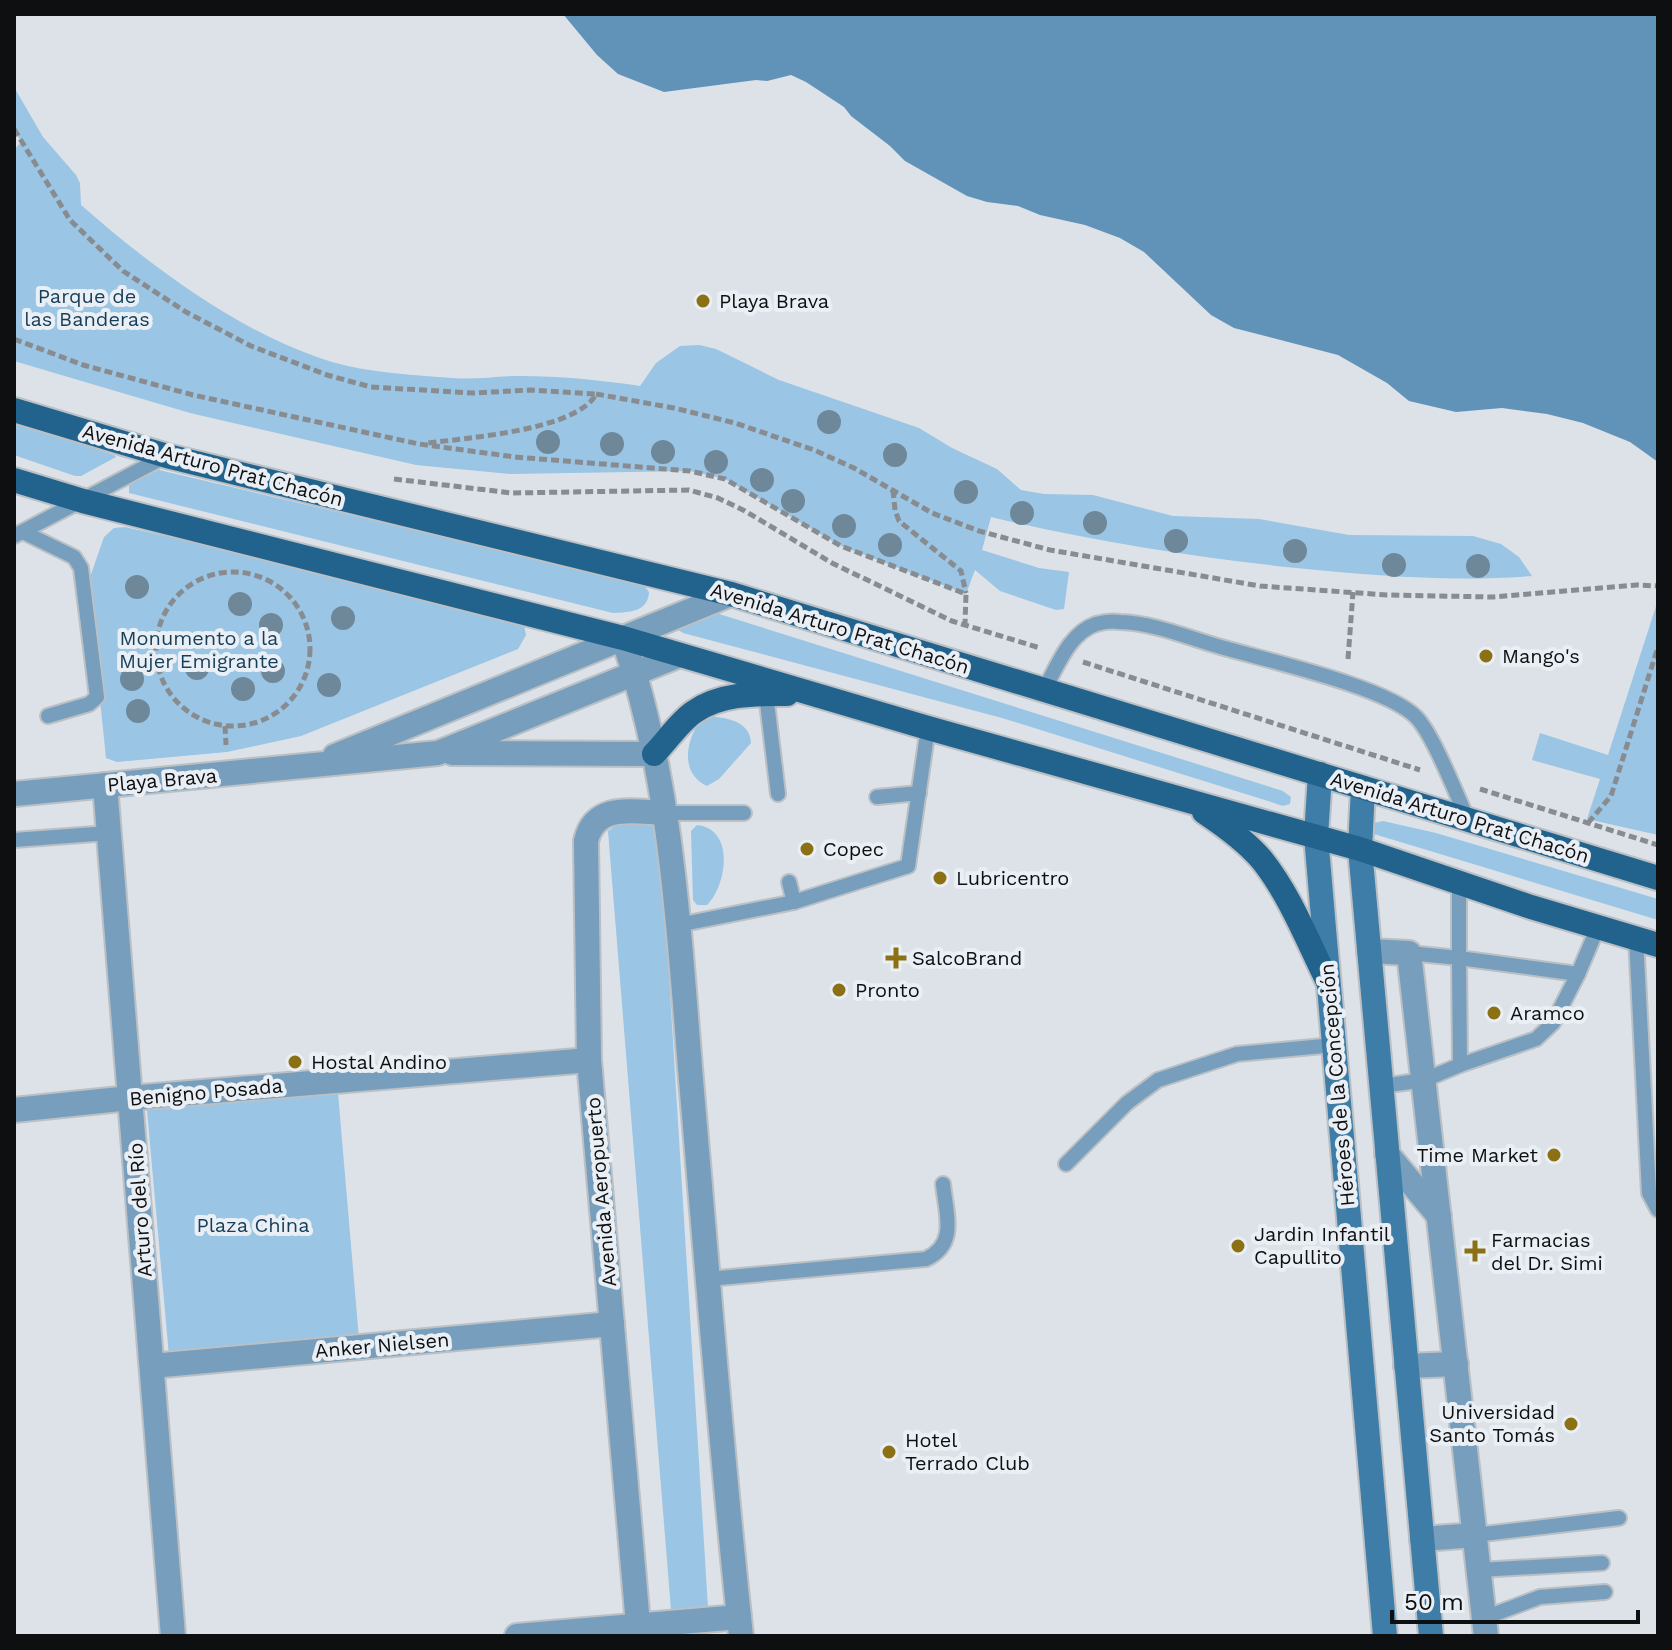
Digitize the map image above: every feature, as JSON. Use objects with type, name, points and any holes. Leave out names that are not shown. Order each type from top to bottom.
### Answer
[{"type":"main road","name":"Avenida Arturo Prat Chacón","points":[[14,410],[167,456],[731,594],[1658,878]]},
{"type":"main road","points":[[14,480],[83,501],[623,638],[928,728],[1360,849],[1647,942]]},
{"type":"main road","points":[[654,754],[694,712],[720,700],[747,695],[812,694]]},
{"type":"main road","name":"Héroes de la Concepción","points":[[1320,774],[1316,836],[1385,1636]]},
{"type":"main road","points":[[1363,788],[1360,849],[1431,1636]]},
{"type":"main road","points":[[1189,801],[1231,830],[1261,859],[1276,880],[1328,982]]},
{"type":"street","name":"Playa Brava","points":[[311,766],[731,594]]},
{"type":"street","points":[[517,1636],[740,1626],[678,925],[654,754],[635,673],[623,638]]},
{"type":"street","name":"Playa Brava","points":[[16,792],[438,753],[680,655]]},
{"type":"street","points":[[438,753],[654,754]]},
{"type":"street","name":"Arturo del Río","points":[[105,785],[173,1636]]},
{"type":"street","name":"Avenida Aeropuerto","points":[[639,1631],[589,1060],[586,841],[589,829],[613,811],[664,813]]},
{"type":"street","points":[[1369,951],[1409,953],[1485,1627]]},
{"type":"street","name":"Benigno Posada","points":[[14,1110],[589,1060]]},
{"type":"street","points":[[1387,1154],[1439,1216]]},
{"type":"street","name":"Anker Nielsen","points":[[152,1366],[612,1324]]},
{"type":"street","points":[[1406,1366],[1456,1364]]},
{"type":"street","points":[[1422,1539],[1475,1535]]},
{"type":"lane","points":[[19,534],[167,456]]},
{"type":"lane","points":[[19,534],[74,557],[81,568],[97,697],[89,704],[48,716]]},
{"type":"lane","points":[[1044,690],[1063,655],[1084,630],[1098,623],[1120,622],[1153,627],[1346,684],[1384,697],[1416,717],[1450,779],[1468,821]]},
{"type":"lane","points":[[766,694],[778,794]]},
{"type":"lane","points":[[678,925],[794,902],[908,866],[928,728]]},
{"type":"lane","points":[[877,797],[919,793]]},
{"type":"lane","points":[[664,813],[744,813]]},
{"type":"lane","points":[[14,840],[109,833]]},
{"type":"lane","points":[[789,882],[794,902]]},
{"type":"lane","points":[[1459,883],[1460,1065]]},
{"type":"lane","points":[[1382,1086],[1424,1080],[1536,1039],[1553,1023],[1598,927]]},
{"type":"lane","points":[[1647,942],[1649,1193],[1658,1210]]},
{"type":"lane","points":[[1409,953],[1578,974]]},
{"type":"lane","points":[[1066,1164],[1127,1103],[1158,1080],[1237,1054],[1334,1045]]},
{"type":"lane","points":[[708,1279],[926,1259],[940,1252],[948,1237],[943,1184]]},
{"type":"lane","points":[[1475,1535],[1619,1518]]},
{"type":"lane","points":[[1479,1570],[1602,1563]]},
{"type":"lane","points":[[1485,1627],[1540,1597],[1605,1592]]},
{"type":"path","points":[[14,129],[70,220],[123,271],[186,312],[251,346],[327,375],[371,387],[473,393],[530,390],[596,394],[674,408],[735,423],[814,450],[854,468],[932,513],[979,531],[1050,550],[1260,586],[1493,597],[1587,588],[1658,586]]},
{"type":"path","points":[[14,339],[83,365],[193,395],[419,444],[515,457],[690,471],[725,479],[841,546],[966,594]]},
{"type":"path","points":[[419,444],[521,431],[577,412],[591,403],[596,394]]},
{"type":"path","points":[[386,477],[416,484],[512,493],[689,490],[718,498],[832,563],[952,621],[1658,845]]},
{"type":"path","points":[[893,490],[899,521],[961,571],[966,594],[965,624]]},
{"type":"path","points":[[220,573],[245,573],[267,580],[287,593],[301,613],[309,635],[310,658],[303,681],[290,701],[271,715],[249,724],[225,726],[201,720],[180,706],[165,687],[161,676],[156,639],[162,616],[177,595],[197,581],[220,573]]},
{"type":"path","points":[[1346,684],[1353,592]]},
{"type":"path","points":[[1588,823],[1611,796],[1658,647]]},
{"type":"green space","name":"Parque de las Banderas","points":[[14,87],[43,137],[76,175],[80,183],[81,205],[199,297],[265,335],[332,362],[423,376],[550,377],[640,386],[656,363],[680,346],[699,345],[716,349],[779,380],[919,428],[997,469],[1021,490],[1093,495],[1173,516],[1259,519],[1349,535],[1473,536],[1501,544],[1519,557],[1532,576],[1414,577],[1296,568],[1142,547],[991,517],[982,550],[1039,568],[1069,572],[1064,609],[1056,610],[1000,591],[975,570],[966,594],[841,546],[725,479],[690,471],[511,474],[416,465],[190,413],[14,361],[14,150],[21,142],[14,129]]},
{"type":"green space","points":[[14,421],[116,457],[81,476],[75,476],[14,455]]},
{"type":"green space","points":[[159,470],[643,584],[649,592],[648,599],[637,610],[613,613],[129,493],[129,484]]},
{"type":"green space","name":"Monumento a la Mujer Emigrante","points":[[125,527],[393,587],[524,625],[526,635],[518,649],[301,736],[227,752],[117,762],[106,758],[88,583],[104,537],[114,528]]},
{"type":"green space","points":[[1658,600],[1658,835],[1587,819],[1600,779],[1532,760],[1540,733],[1608,755]]},
{"type":"green space","points":[[716,613],[1283,791],[1291,797],[1290,804],[1283,806],[1002,718],[683,633],[675,628],[706,614]]},
{"type":"green space","points":[[705,716],[735,721],[746,729],[751,743],[719,779],[707,786],[692,772],[688,753],[693,733]]},
{"type":"green space","points":[[656,820],[667,944],[708,1608],[671,1610],[608,831],[618,824]]},
{"type":"green space","points":[[1383,821],[1436,833],[1658,899],[1658,920],[1374,834],[1371,828],[1374,823]]},
{"type":"green space","points":[[697,825],[717,836],[724,859],[719,885],[707,905],[697,905],[693,900],[691,831]]},
{"type":"green space","name":"Plaza China","points":[[338,1093],[359,1339],[169,1356],[147,1110]]},
{"type":"shaded area","points":[[563,14],[1658,14],[1658,462],[1630,442],[1583,423],[1547,414],[1502,408],[1456,412],[1409,401],[1387,383],[1338,355],[1234,328],[1211,315],[1144,252],[1120,238],[1018,206],[967,196],[905,161],[844,107],[791,75],[767,81],[664,92],[618,74],[597,55]]},
{"type":"place","name":"Playa Brava","points":[[703,301]]},
{"type":"place","name":"Mango's","points":[[1486,656]]},
{"type":"place","name":"Copec","points":[[807,849]]},
{"type":"place","name":"Lubricentro","points":[[940,878]]},
{"type":"place","name":"SalcoBrand","points":[[896,958]]},
{"type":"place","name":"Pronto","points":[[839,990]]},
{"type":"place","name":"Aramco","points":[[1494,1013]]},
{"type":"place","name":"Hostal Andino","points":[[295,1062]]},
{"type":"place","name":"Time Market","points":[[1554,1155]]},
{"type":"place","name":"Jardin Infantil Capullito","points":[[1238,1246]]},
{"type":"place","name":"Farmacias del Dr. Simi","points":[[1475,1251]]},
{"type":"place","name":"Universidad Santo Tomás","points":[[1571,1424]]},
{"type":"place","name":"Hotel Terrado Club","points":[[889,1452]]}]
